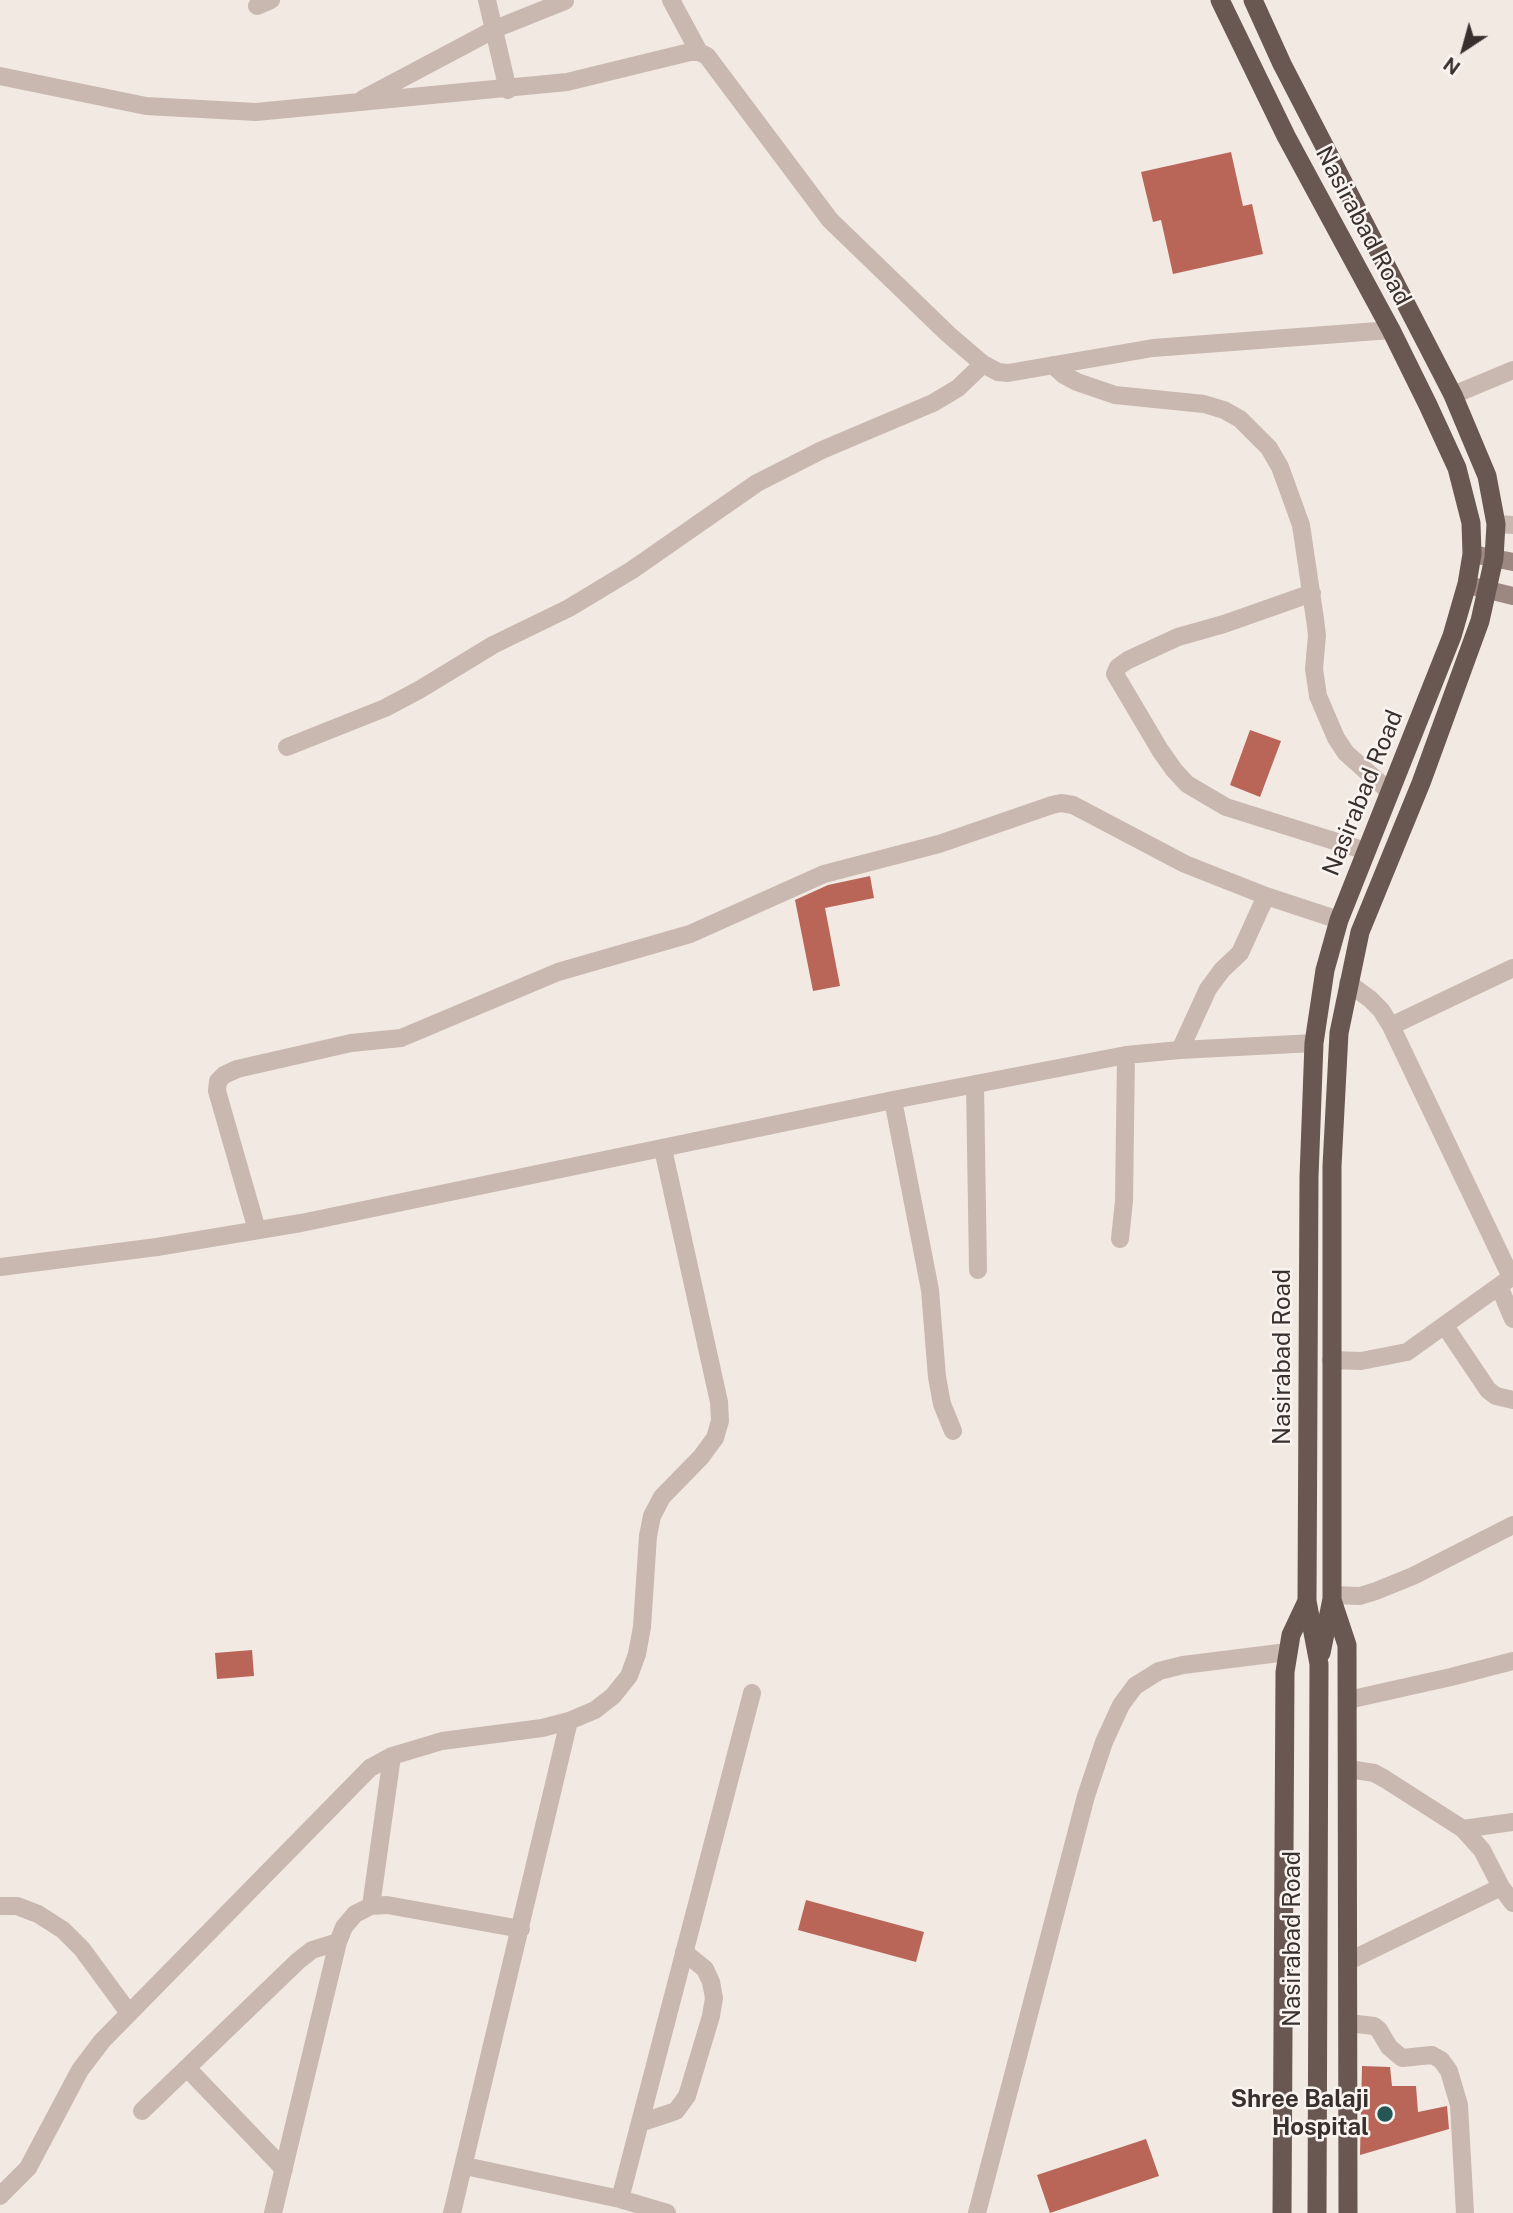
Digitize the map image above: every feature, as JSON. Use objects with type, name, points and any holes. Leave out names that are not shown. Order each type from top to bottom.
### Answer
[{"type":"highway","name":"Nasirabad Road","points":[[1220,0],[1286,136],[1391,330],[1457,468],[1471,523],[1472,554],[1467,584],[1452,636],[1339,920],[1325,970],[1314,1044],[1309,1177],[1307,1601],[1319,1664]]},
{"type":"highway","name":"Nasirabad Road","points":[[1253,0],[1288,76],[1453,395],[1504,525],[1504,560],[1488,590],[1469,656],[1360,932],[1339,1033],[1332,1166],[1332,1597],[1319,1664],[1317,2213]]},
{"type":"highway","points":[[1332,1597],[1348,1645],[1348,2213]]},
{"type":"highway","points":[[1282,2213],[1284,1702],[1287,1652],[1291,1635],[1307,1601]]},
{"type":"main road","points":[[1472,554],[1504,560]]},
{"type":"main road","points":[[1467,584],[1513,596]]},
{"type":"street","points":[[487,0],[508,90]]},
{"type":"street","points":[[671,0],[699,52],[707,57],[830,220],[948,334],[984,364],[998,372],[1009,373],[1153,348],[1391,330]]},
{"type":"street","points":[[356,103],[495,29],[565,1]]},
{"type":"street","points":[[0,76],[146,106],[256,112],[508,90],[567,82],[699,52]]},
{"type":"street","points":[[287,747],[385,708],[493,645],[569,608],[632,570],[757,483],[821,450],[933,403],[958,388],[984,364]]},
{"type":"street","points":[[1054,365],[1064,375],[1096,390],[1115,395],[1204,404],[1224,410],[1240,419],[1269,448],[1280,467],[1301,525],[1317,635],[1314,682],[1318,695],[1336,738],[1346,753],[1390,792]]},
{"type":"street","points":[[1453,395],[1513,370]]},
{"type":"street","points":[[1312,593],[1178,637],[1128,660],[1118,667],[1115,674],[1160,750],[1187,784],[1226,807],[1366,851]]},
{"type":"street","points":[[257,1230],[217,1091],[218,1082],[224,1075],[237,1069],[351,1043],[401,1038],[558,972],[690,934],[824,874],[939,844],[1061,803],[1073,805],[1185,864],[1266,896],[1339,920]]},
{"type":"street","points":[[1180,1050],[1208,989],[1222,970],[1240,953],[1266,896]]},
{"type":"street","points":[[1391,1026],[1513,968]]},
{"type":"street","points":[[1349,983],[1381,1010],[1391,1026],[1508,1280],[1513,1319]]},
{"type":"street","points":[[0,1266],[157,1247],[257,1230],[1126,1055],[1314,1044]]},
{"type":"street","points":[[1120,1238],[1124,1201],[1126,1055]]},
{"type":"street","points":[[975,1084],[978,1270]]},
{"type":"street","points":[[893,1100],[930,1290],[937,1377],[942,1404],[953,1431]]},
{"type":"street","points":[[0,2196],[28,2168],[80,2070],[102,2041],[370,1768],[392,1756],[442,1741],[542,1728],[569,1721],[595,1710],[613,1696],[629,1676],[638,1654],[642,1628],[648,1536],[652,1516],[662,1497],[701,1457],[715,1438],[720,1421],[719,1402],[663,1149]]},
{"type":"street","points":[[1331,1360],[1361,1362],[1407,1352],[1508,1280]]},
{"type":"street","points":[[1445,1326],[1488,1390],[1496,1396],[1513,1400]]},
{"type":"street","points":[[1332,1597],[1360,1596],[1376,1591],[1413,1576],[1513,1525]]},
{"type":"street","points":[[977,2213],[1086,1796],[1104,1742],[1121,1704],[1135,1686],[1159,1671],[1183,1665],[1287,1652]]},
{"type":"street","points":[[1348,1700],[1513,1661]]},
{"type":"street","points":[[620,2199],[752,1693]]},
{"type":"street","points":[[452,2213],[569,1721]]},
{"type":"street","points":[[371,1906],[392,1756]]},
{"type":"street","points":[[1349,1769],[1374,1773],[1464,1829],[1482,1850],[1501,1888],[1513,1903]]},
{"type":"street","points":[[1464,1829],[1513,1822]]},
{"type":"street","points":[[1349,1961],[1501,1888]]},
{"type":"street","points":[[273,2213],[338,1942],[355,1914],[371,1906],[387,1905],[521,1929]]},
{"type":"street","points":[[0,1906],[17,1906],[38,1914],[63,1930],[82,1949],[128,2013]]},
{"type":"street","points":[[142,2111],[305,1955],[324,1944],[338,1942]]},
{"type":"street","points":[[640,2123],[676,2111],[687,2096],[710,2016],[714,1998],[711,1982],[705,1969],[684,1952]]},
{"type":"street","points":[[1349,2022],[1374,2026],[1389,2047],[1402,2058],[1432,2055],[1441,2060],[1450,2071],[1459,2105],[1465,2213]]},
{"type":"street","points":[[187,2068],[284,2169]]},
{"type":"street","points":[[465,2166],[620,2199],[667,2213]]},
{"type":"building","points":[[1231,152],[1243,206],[1252,204],[1263,254],[1173,274],[1161,220],[1153,222],[1141,172]]},
{"type":"building","points":[[1250,730],[1281,741],[1260,797],[1230,785]]},
{"type":"building","points":[[870,876],[874,898],[825,908],[840,986],[813,991],[795,900],[828,885]]},
{"type":"building","points":[[252,1650],[254,1676],[217,1679],[215,1653]]},
{"type":"building","points":[[806,1900],[924,1932],[916,1962],[798,1930]]},
{"type":"building","points":[[1362,2066],[1390,2067],[1392,2086],[1416,2086],[1418,2112],[1447,2106],[1449,2129],[1360,2155]]},
{"type":"building","points":[[1146,2139],[1159,2176],[1050,2213],[1037,2175]]},
{"type":"place","name":"Shree Balaji Hospital","points":[[1385,2114]]}]
